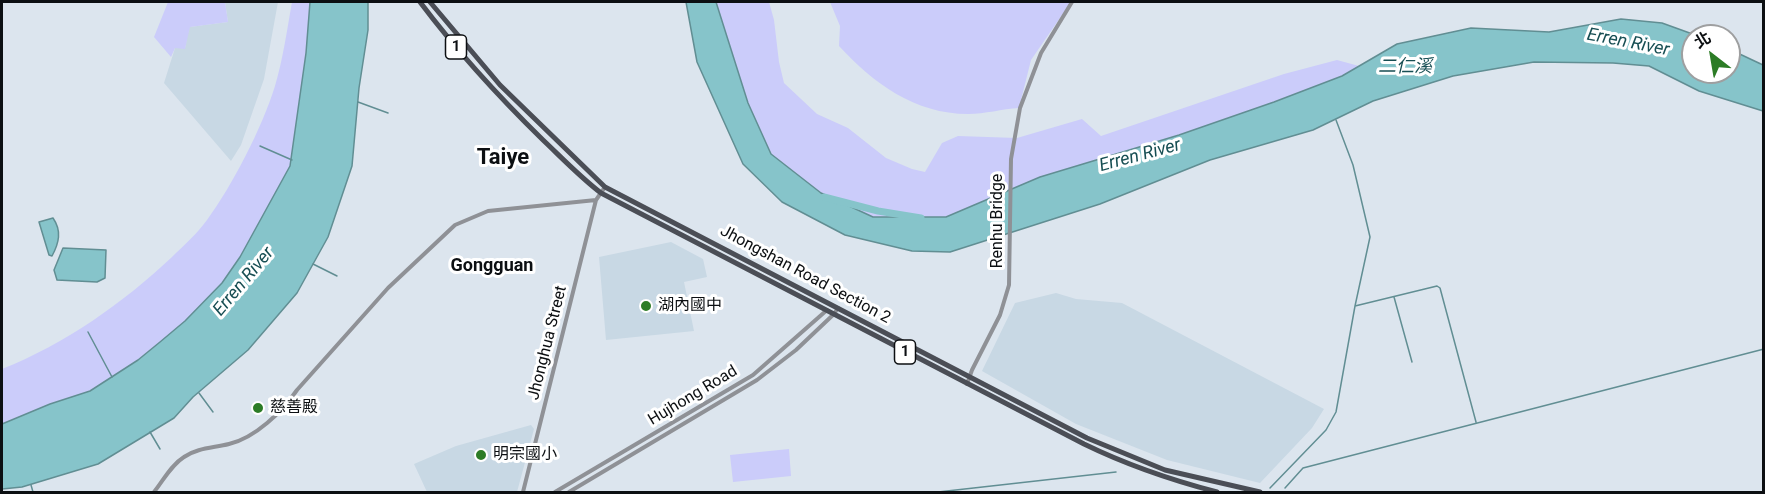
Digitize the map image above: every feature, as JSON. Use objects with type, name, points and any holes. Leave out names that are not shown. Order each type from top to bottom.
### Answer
[{"type":"main road","name":"Jhongshan Road Section 2","points":[[420,2],[494,91],[586,182],[601,193],[1113,458],[1164,477],[1217,492]]},
{"type":"main road","name":"Jhongshan Road Section 2","points":[[430,2],[500,85],[605,187],[1079,434],[1165,470],[1260,492]]},
{"type":"street","name":"Renhu Bridge","points":[[967,384],[1005,303],[1010,278],[1011,159],[1020,109],[1041,53],[1072,2]]},
{"type":"street","points":[[154,492],[174,465],[183,457],[202,449],[243,440],[266,424],[288,403],[388,288],[455,225],[488,211],[596,200],[605,187]]},
{"type":"street","name":"Jhonghua Street","points":[[523,492],[596,200]]},
{"type":"street","name":"Hujhong Road","points":[[555,492],[753,375],[831,304]]},
{"type":"street","name":"Hujhong Road","points":[[568,492],[757,380],[796,350],[838,308]]},
{"type":"shaded area","points":[[168,2],[225,2],[228,22],[190,27],[185,49],[175,48],[171,57],[154,37]]},
{"type":"shaded area","points":[[225,2],[278,2],[264,79],[241,145],[231,161],[164,83],[175,48],[185,48],[189,27],[228,22]]},
{"type":"shaded area","points":[[292,2],[310,2],[306,53],[290,166],[240,257],[222,283],[185,321],[138,360],[90,391],[50,404],[2,424],[2,369],[71,335],[113,306],[172,257],[199,230],[217,206],[246,156],[275,86]]},
{"type":"shaded area","points":[[716,2],[769,2],[784,83],[817,114],[848,128],[886,158],[925,172],[942,143],[958,136],[1017,138],[1082,119],[1101,136],[1284,74],[1337,60],[1359,66],[1342,76],[1274,102],[1179,135],[1040,177],[946,217],[873,217],[821,193],[771,154],[748,103]]},
{"type":"shaded area","points":[[830,2],[1071,2],[1031,60],[1019,108],[968,114],[930,109],[913,102],[896,94],[866,72],[839,46],[840,26]]},
{"type":"shaded area","name":"湖內國中","points":[[671,242],[703,259],[707,277],[684,282],[694,331],[606,340],[599,257]]},
{"type":"shaded area","points":[[1056,293],[1076,299],[1122,303],[1324,409],[1312,428],[1260,483],[1167,460],[1076,424],[982,371],[1015,303]]},
{"type":"shaded area","name":"明宗國小","points":[[531,425],[534,429],[517,492],[427,492],[414,464],[456,446]]},
{"type":"shaded area","points":[[789,449],[791,476],[733,482],[730,455]]},
{"type":"water","points":[[310,2],[368,2],[368,30],[359,88],[352,166],[328,237],[297,293],[248,350],[193,397],[174,418],[98,464],[22,487],[2,489],[2,424],[50,404],[90,391],[138,360],[185,321],[222,283],[240,257],[290,166],[306,53]]},
{"type":"water","name":"二仁溪","points":[[686,2],[716,2],[748,103],[771,154],[821,193],[873,217],[946,217],[1040,177],[1179,135],[1342,76],[1397,44],[1471,28],[1549,32],[1621,19],[1662,23],[1681,30],[1681,82],[1649,66],[1613,63],[1534,62],[1453,76],[1373,101],[1313,130],[1210,160],[1100,204],[950,252],[912,251],[845,235],[782,202],[743,164],[697,62]]},
{"type":"water","name":"二仁溪","points":[[1741,55],[1763,65],[1763,111],[1699,91],[1685,84],[1741,84]]},
{"type":"water","points":[[53,218],[59,237],[52,256],[49,255],[39,222]]},
{"type":"water","points":[[63,248],[106,250],[105,278],[97,282],[57,280],[54,270]]},
{"type":"waterway","points":[[358,102],[388,113]]},
{"type":"waterway","points":[[1270,488],[1326,430],[1336,412],[1370,237],[1353,165],[1336,120]]},
{"type":"waterway","points":[[260,146],[292,160]]},
{"type":"waterway","name":"Erren River","points":[[824,197],[878,211],[921,218]]},
{"type":"waterway","points":[[313,264],[337,276]]},
{"type":"waterway","points":[[1355,306],[1437,286],[1440,288],[1476,422]]},
{"type":"waterway","points":[[1394,297],[1412,362]]},
{"type":"waterway","points":[[88,332],[112,377]]},
{"type":"waterway","points":[[1285,488],[1303,468],[1764,349]]},
{"type":"waterway","points":[[199,393],[213,412]]},
{"type":"waterway","points":[[150,432],[160,449]]},
{"type":"waterway","points":[[938,492],[1116,472]]},
{"type":"waterway","points":[[31,485],[33,492]]},
{"type":"place","name":"湖內國中","points":[[646,306]]},
{"type":"place","name":"慈善殿","points":[[258,408]]},
{"type":"place","name":"明宗國小","points":[[481,455]]},
{"type":"district","name":"Taiye","points":[[503,158]]},
{"type":"district","name":"Gongguan","points":[[492,266]]}]
